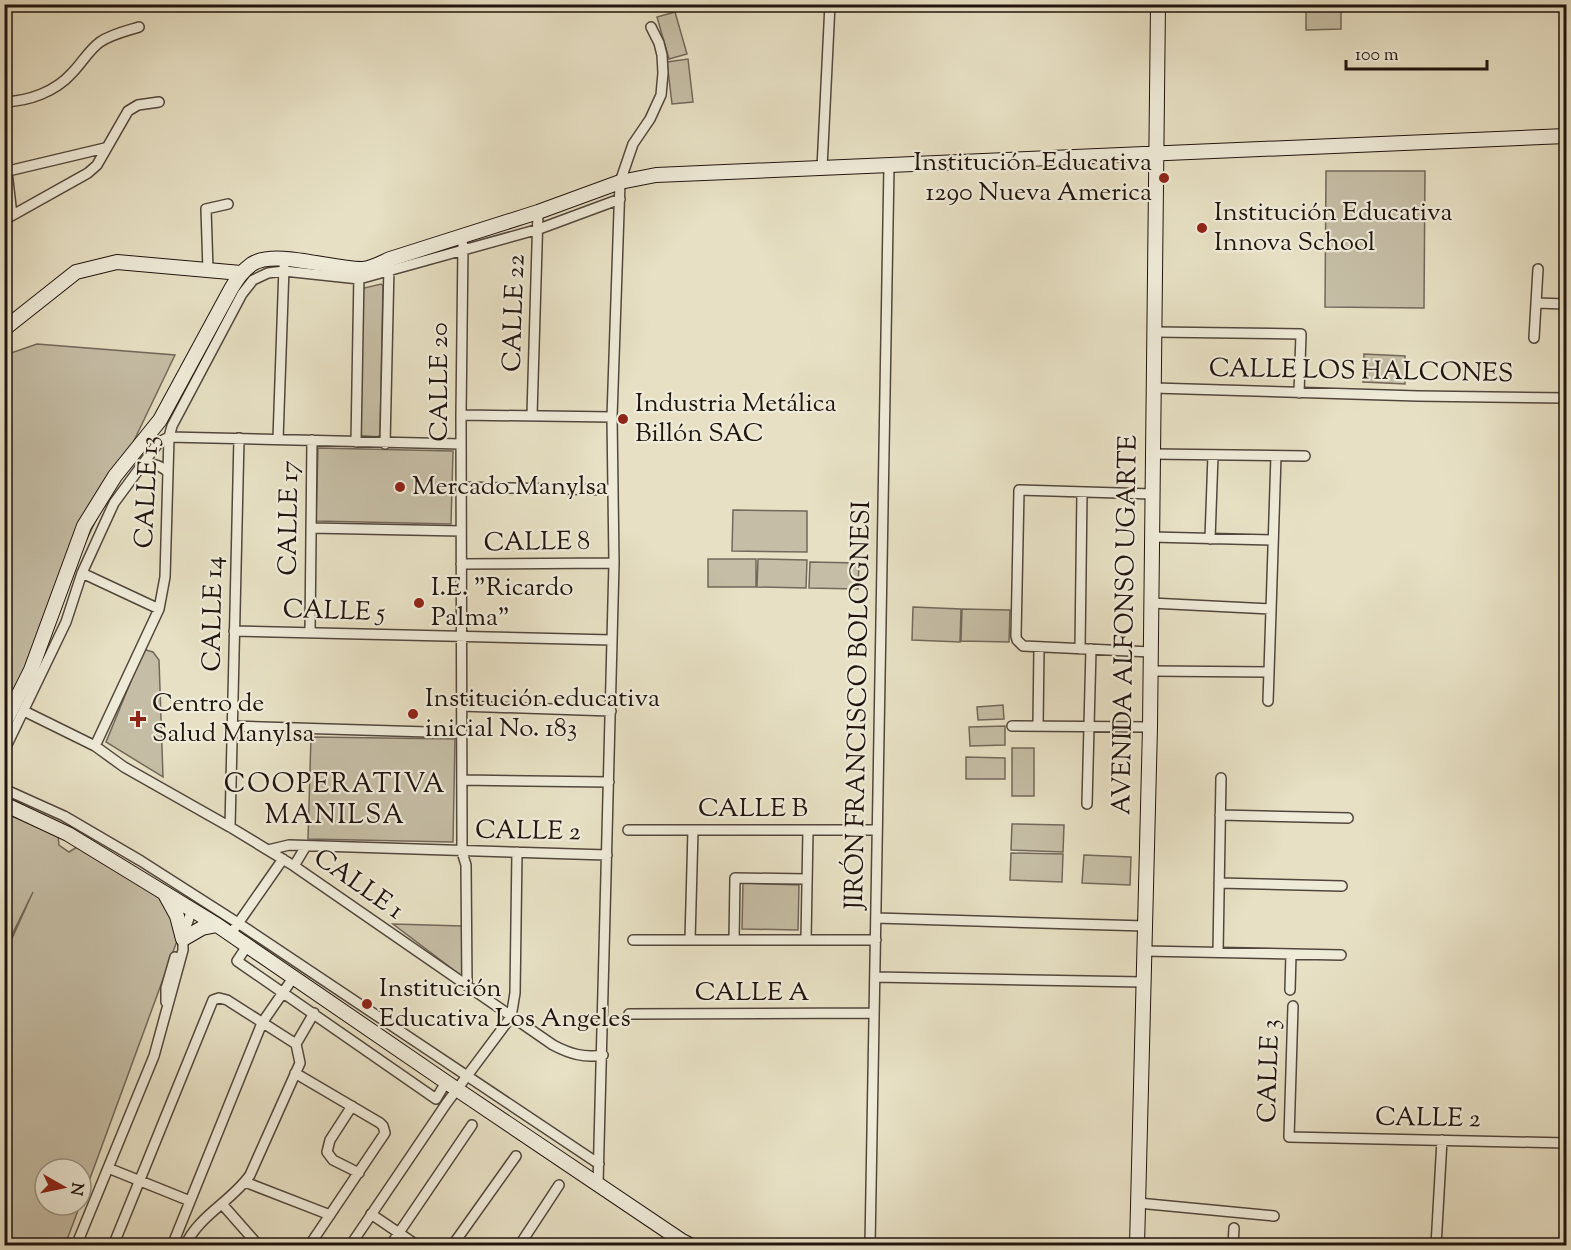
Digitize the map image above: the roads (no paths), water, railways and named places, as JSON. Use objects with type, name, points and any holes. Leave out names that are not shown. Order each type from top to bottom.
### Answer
[{"type":"street","points":[[822,168],[830,4]]},
{"type":"street","name":"AVENIDA ALFONSO UGARTE","points":[[1137,1245],[1150,727],[1158,4]]},
{"type":"street","points":[[4,102],[29,98],[51,90],[70,76],[89,52],[102,41],[117,33],[139,27]]},
{"type":"street","points":[[598,1184],[614,563],[612,417],[620,182],[633,144],[655,111],[661,94],[662,56],[659,43],[651,27]]},
{"type":"street","points":[[105,148],[6,172],[8,218],[88,172],[96,165],[130,108],[159,102]]},
{"type":"street","points":[[4,724],[31,670],[84,526],[115,476],[160,420],[241,273],[254,262],[269,259],[284,265],[359,274],[366,268],[389,265],[463,243],[620,182],[657,175],[1566,136]]},
{"type":"street","name":"JIRÓN FRANCISCO BOLOGNESI","points":[[870,1245],[889,166]]},
{"type":"street","points":[[463,243],[538,229],[620,199]]},
{"type":"street","points":[[208,270],[206,209],[228,204]]},
{"type":"street","name":"CALLE 22","points":[[532,415],[538,212]]},
{"type":"street","name":"CALLE 20","points":[[463,243],[461,734],[462,852],[466,865],[467,986]]},
{"type":"street","points":[[4,329],[76,272],[117,262],[241,273]]},
{"type":"street","points":[[278,440],[284,265]]},
{"type":"street","name":"CALLE 13","points":[[95,746],[159,609],[165,577],[169,437],[172,426],[242,294],[254,280],[284,265]]},
{"type":"street","points":[[385,444],[389,265]]},
{"type":"street","points":[[1534,338],[1538,269]]},
{"type":"street","points":[[356,442],[359,274]]},
{"type":"street","points":[[1536,303],[1566,304]]},
{"type":"street","points":[[1155,332],[1301,334],[1299,393]]},
{"type":"street","name":"CALLE LOS HALCONES","points":[[1154,388],[1566,398]]},
{"type":"street","points":[[461,415],[612,417]]},
{"type":"street","points":[[4,751],[66,622],[82,573],[114,503],[159,442],[169,437],[385,444],[461,444]]},
{"type":"street","name":"CALLE 14","points":[[230,826],[239,438]]},
{"type":"street","name":"CALLE 17","points":[[310,632],[312,440]]},
{"type":"street","points":[[1153,453],[1305,456]]},
{"type":"street","points":[[1210,539],[1213,455]]},
{"type":"street","points":[[1268,701],[1276,456]]},
{"type":"street","points":[[141,466],[158,465],[168,472]]},
{"type":"street","points":[[461,487],[612,490]]},
{"type":"street","points":[[1151,652],[1023,646],[1016,636],[1019,490],[1152,494]]},
{"type":"street","points":[[1080,649],[1082,492]]},
{"type":"street","points":[[311,528],[461,531]]},
{"type":"street","points":[[1152,537],[1274,540]]},
{"type":"street","name":"CALLE 8","points":[[461,564],[614,563]]},
{"type":"street","points":[[82,573],[159,609]]},
{"type":"street","points":[[1151,603],[1271,609]]},
{"type":"street","name":"CALLE 5","points":[[234,631],[612,640]]},
{"type":"street","points":[[1038,726],[1039,647]]},
{"type":"street","points":[[1088,804],[1090,649]]},
{"type":"street","points":[[1150,671],[1269,672]]},
{"type":"street","points":[[461,706],[611,711]]},
{"type":"street","name":"CALLE 1","points":[[24,711],[95,746],[124,767],[230,826],[283,859],[511,1017],[564,1051],[591,1057],[603,1055]]},
{"type":"street","points":[[232,726],[461,734]]},
{"type":"street","points":[[1012,726],[1150,727]]},
{"type":"street","points":[[1218,952],[1221,778]]},
{"type":"street","points":[[462,780],[609,782]]},
{"type":"street","points":[[4,789],[75,822],[234,929],[468,1075],[599,1164]]},
{"type":"street","points":[[4,804],[68,834],[217,925],[234,929],[247,946],[293,978],[682,1241],[692,1245]]},
{"type":"street","points":[[1220,815],[1348,818]]},
{"type":"street","name":"CALLE B","points":[[628,830],[878,830]]},
{"type":"street","points":[[690,940],[693,830]]},
{"type":"street","points":[[806,940],[808,830]]},
{"type":"street","name":"CALLE 2","points":[[268,850],[289,845],[607,855]]},
{"type":"street","points":[[294,866],[306,846]]},
{"type":"street","points":[[247,946],[237,961],[436,1099],[468,1075],[511,1017],[515,993],[517,852]]},
{"type":"street","points":[[234,929],[283,859]]},
{"type":"street","points":[[734,940],[735,878],[807,879]]},
{"type":"street","points":[[1219,883],[1342,886]]},
{"type":"street","points":[[161,889],[174,907],[183,939]]},
{"type":"street","points":[[76,1245],[154,1056],[167,1010],[166,988],[192,909]]},
{"type":"street","points":[[876,918],[1145,926]]},
{"type":"street","points":[[183,939],[202,928],[217,925]]},
{"type":"street","points":[[633,940],[876,940]]},
{"type":"street","points":[[1144,951],[1341,955]]},
{"type":"street","points":[[1290,990],[1291,954]]},
{"type":"street","points":[[875,977],[1143,982]]},
{"type":"street","points":[[172,1245],[262,1023],[293,978]]},
{"type":"street","points":[[113,1245],[213,1000],[219,998],[227,1000],[296,1044]]},
{"type":"street","name":"CALLE 3","points":[[1289,1137],[1293,1006]]},
{"type":"street","points":[[326,1022],[337,1008]]},
{"type":"street","points":[[185,1245],[192,1232],[245,1182],[300,1063],[296,1044],[314,1013]]},
{"type":"street","name":"CALLE A","points":[[629,1014],[874,1013]]},
{"type":"street","points":[[295,1073],[380,1123],[385,1133],[309,1245]]},
{"type":"street","points":[[350,1245],[451,1086]]},
{"type":"street","points":[[352,1106],[330,1140],[327,1152],[333,1160],[359,1173]]},
{"type":"street","points":[[390,1245],[472,1125]]},
{"type":"street","name":"CALLE 2","points":[[1289,1137],[1566,1143]]},
{"type":"street","points":[[1437,1245],[1442,1140]]},
{"type":"street","points":[[452,1245],[516,1156]]},
{"type":"street","points":[[108,1168],[190,1201]]},
{"type":"street","points":[[245,1182],[330,1215]]},
{"type":"street","points":[[519,1245],[559,1185]]},
{"type":"street","points":[[1138,1203],[1274,1216]]},
{"type":"street","points":[[222,1204],[259,1245]]},
{"type":"street","points":[[371,1214],[418,1245]]},
{"type":"street","points":[[1233,1245],[1234,1228]]},
{"type":"place","name":"Institución Educativa 1290 Nueva America","points":[[1164,178]]},
{"type":"place","name":"Institución Educativa Innova School","points":[[1202,228]]},
{"type":"place","name":"Industria Metálica Billón SAC","points":[[623,419]]},
{"type":"place","name":"Mercado Manylsa","points":[[400,487]]},
{"type":"place","name":"I.E. \"Ricardo Palma\"","points":[[419,603]]},
{"type":"place","name":"Institución educativa inicial No. 183","points":[[413,714]]},
{"type":"place","name":"Centro de Salud Manylsa","points":[[138,719]]},
{"type":"place","name":"Institución Educativa Los Angeles","points":[[367,1004]]},
{"type":"district","name":"COOPERATIVA MANILSA","points":[[335,800]]}]
